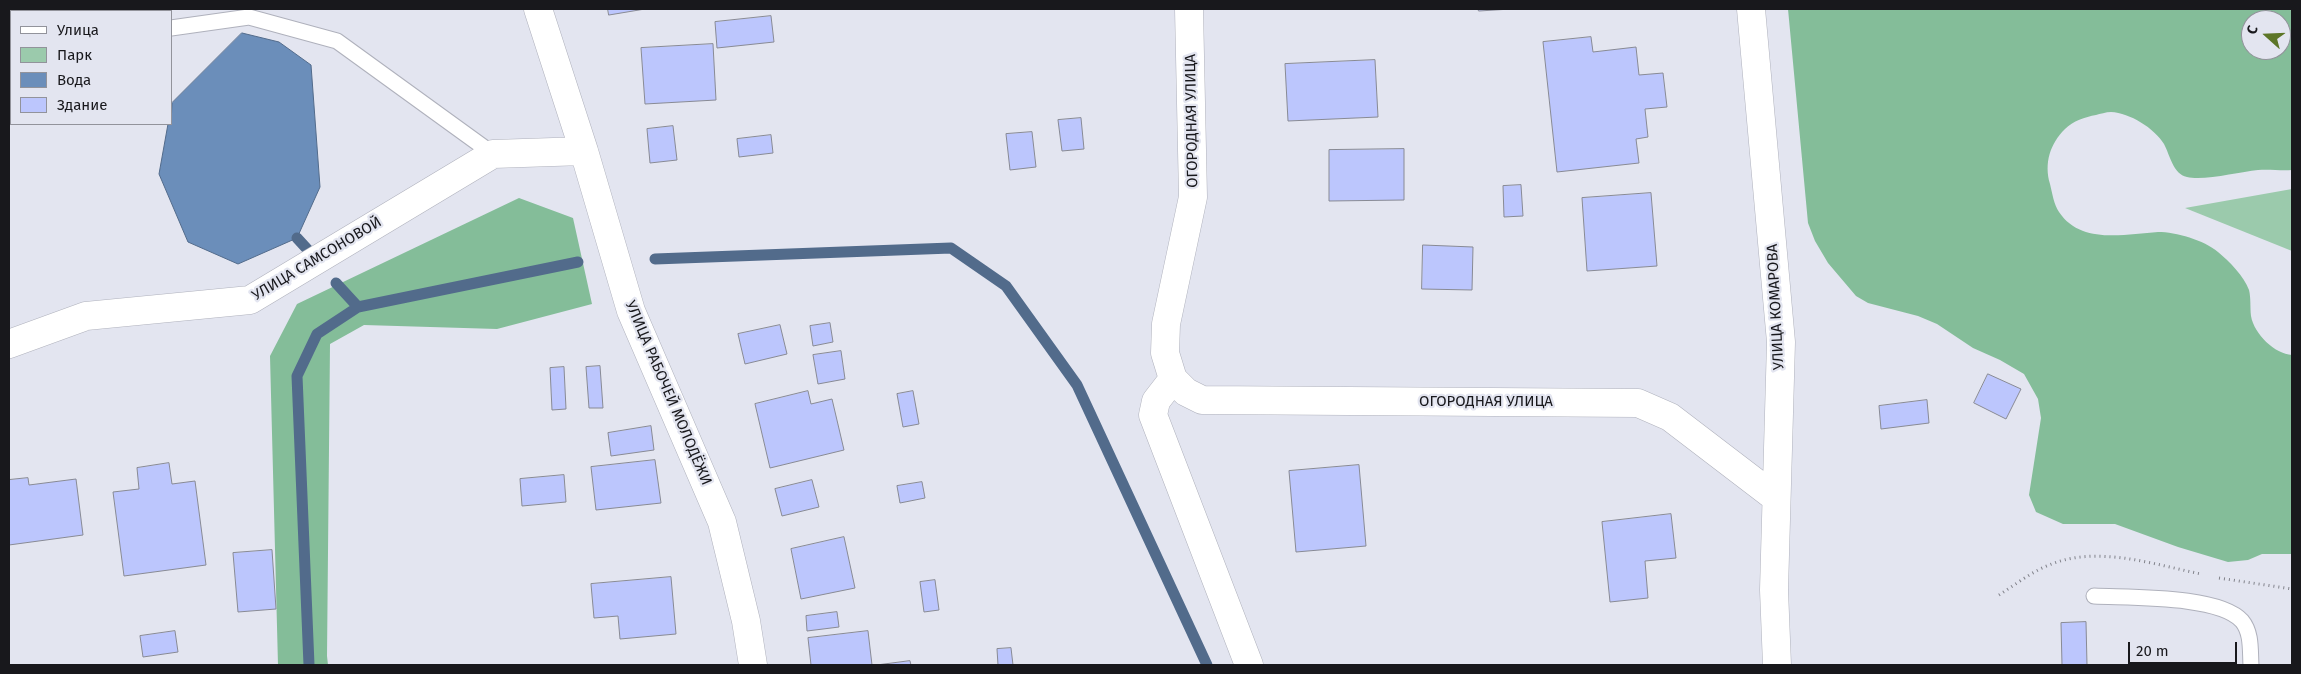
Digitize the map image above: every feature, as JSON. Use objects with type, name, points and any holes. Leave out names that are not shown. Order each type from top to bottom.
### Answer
[{"type":"street","name":"УЛИЦА РАБОЧЕЙ МОЛОДЁЖИ","points":[[538,9],[584,151],[631,311],[722,522],[746,621],[753,665]]},
{"type":"street","name":"ОГОРОДНАЯ УЛИЦА","points":[[1189,9],[1193,197],[1166,324],[1165,353],[1173,379],[1186,392],[1202,400],[1638,403],[1670,417],[1776,498]]},
{"type":"street","name":"УЛИЦА КОМАРОВА","points":[[1751,9],[1781,342],[1774,590],[1777,665]]},
{"type":"street","name":"УЛИЦА САМСОНОВОЙ","points":[[9,344],[86,316],[250,300],[493,154],[584,151]]},
{"type":"street","points":[[1173,379],[1156,401],[1153,415],[1249,665]]},
{"type":"lane","points":[[172,28],[249,17],[337,41],[493,154]]},
{"type":"lane","points":[[2094,596],[2204,603],[2229,611],[2242,622],[2249,635],[2251,665]]},
{"type":"green space","points":[[1788,9],[2289,9],[2290,10],[2241,10],[2241,60],[2291,60],[2292,11],[2292,170],[2258,170],[2212,177],[2187,177],[2175,168],[2164,144],[2154,132],[2133,118],[2111,112],[2083,118],[2065,129],[2052,147],[2048,161],[2048,176],[2057,209],[2068,222],[2079,229],[2104,235],[2173,233],[2198,240],[2218,252],[2244,279],[2250,293],[2251,316],[2256,330],[2272,347],[2285,354],[2292,355],[2292,554],[2262,554],[2248,560],[2228,562],[2178,547],[2115,524],[2063,524],[2036,512],[2029,495],[2041,418],[2038,399],[2024,374],[2000,360],[1973,348],[1937,324],[1918,316],[1868,303],[1856,296],[1828,263],[1815,241],[1808,223]]},
{"type":"green space","points":[[2292,189],[2292,251],[2185,208]]},
{"type":"green space","points":[[519,198],[573,218],[592,304],[497,329],[364,325],[330,344],[328,665],[278,665],[270,356],[297,304]]},
{"type":"water","points":[[242,33],[279,42],[311,65],[320,187],[297,238],[238,264],[188,242],[159,174],[168,125],[172,125],[172,103]]},
{"type":"building","points":[[608,9],[645,9],[609,15]]},
{"type":"building","points":[[1478,9],[1511,9],[1479,11]]},
{"type":"building","points":[[771,16],[774,42],[717,48],[715,22]]},
{"type":"building","points":[[1591,37],[1593,52],[1636,47],[1639,75],[1663,73],[1667,107],[1645,109],[1648,137],[1636,139],[1639,163],[1557,172],[1543,42]]},
{"type":"building","points":[[713,44],[716,100],[645,104],[641,48]]},
{"type":"building","points":[[1375,60],[1378,117],[1288,121],[1285,64]]},
{"type":"building","points":[[1081,118],[1084,149],[1062,151],[1058,120]]},
{"type":"building","points":[[673,126],[677,160],[650,163],[647,129]]},
{"type":"building","points":[[1032,132],[1036,167],[1010,170],[1006,134]]},
{"type":"building","points":[[771,135],[773,153],[739,157],[737,139]]},
{"type":"building","points":[[1404,149],[1404,200],[1329,201],[1329,150]]},
{"type":"building","points":[[1521,185],[1523,216],[1504,217],[1503,186]]},
{"type":"building","points":[[1651,193],[1657,266],[1587,271],[1582,198]]},
{"type":"building","points":[[1423,245],[1473,247],[1472,290],[1422,289]]},
{"type":"building","points":[[830,323],[833,342],[813,346],[810,326]]},
{"type":"building","points":[[780,325],[787,354],[745,364],[738,334]]},
{"type":"building","points":[[841,351],[845,379],[818,384],[813,355]]},
{"type":"building","points":[[600,366],[603,408],[589,408],[586,367]]},
{"type":"building","points":[[564,367],[566,409],[552,410],[550,368]]},
{"type":"building","points":[[1988,374],[2021,389],[2006,419],[1974,403]]},
{"type":"building","points":[[808,391],[811,404],[832,399],[844,450],[770,468],[755,404]]},
{"type":"building","points":[[913,391],[919,424],[903,427],[897,394]]},
{"type":"building","points":[[1927,400],[1929,423],[1881,429],[1879,406]]},
{"type":"building","points":[[651,426],[654,450],[611,456],[608,433]]},
{"type":"building","points":[[655,460],[661,503],[596,510],[591,467]]},
{"type":"building","points":[[169,463],[172,484],[195,481],[206,565],[124,576],[113,492],[139,489],[137,468]]},
{"type":"building","points":[[1359,465],[1366,546],[1296,552],[1289,471]]},
{"type":"building","points":[[564,475],[566,502],[522,506],[520,479]]},
{"type":"building","points":[[28,478],[29,485],[76,479],[83,535],[9,545],[9,480]]},
{"type":"building","points":[[812,480],[819,507],[782,516],[775,489]]},
{"type":"building","points":[[922,482],[925,498],[900,503],[897,486]]},
{"type":"building","points":[[1671,514],[1676,558],[1645,561],[1648,598],[1610,602],[1602,522]]},
{"type":"building","points":[[844,537],[855,588],[801,599],[791,549]]},
{"type":"building","points":[[272,550],[276,609],[238,612],[233,553]]},
{"type":"building","points":[[671,577],[676,634],[620,639],[618,616],[594,618],[591,584]]},
{"type":"building","points":[[935,580],[939,610],[924,612],[920,582]]},
{"type":"building","points":[[837,612],[839,627],[807,631],[806,616]]},
{"type":"building","points":[[2086,622],[2087,665],[2062,665],[2061,623]]},
{"type":"building","points":[[175,631],[178,652],[143,657],[140,636]]},
{"type":"building","points":[[868,631],[872,665],[811,665],[808,638]]},
{"type":"building","points":[[1011,648],[1013,665],[998,665],[997,649]]},
{"type":"building","points":[[910,661],[911,665],[877,665]]},
{"type":"waterway","points":[[297,238],[308,250]]},
{"type":"waterway","points":[[655,259],[951,248],[1006,286],[1077,385],[1207,665]]},
{"type":"waterway","points":[[309,665],[297,376],[317,334],[358,307],[578,262]]},
{"type":"waterway","points":[[336,283],[358,307]]}]
